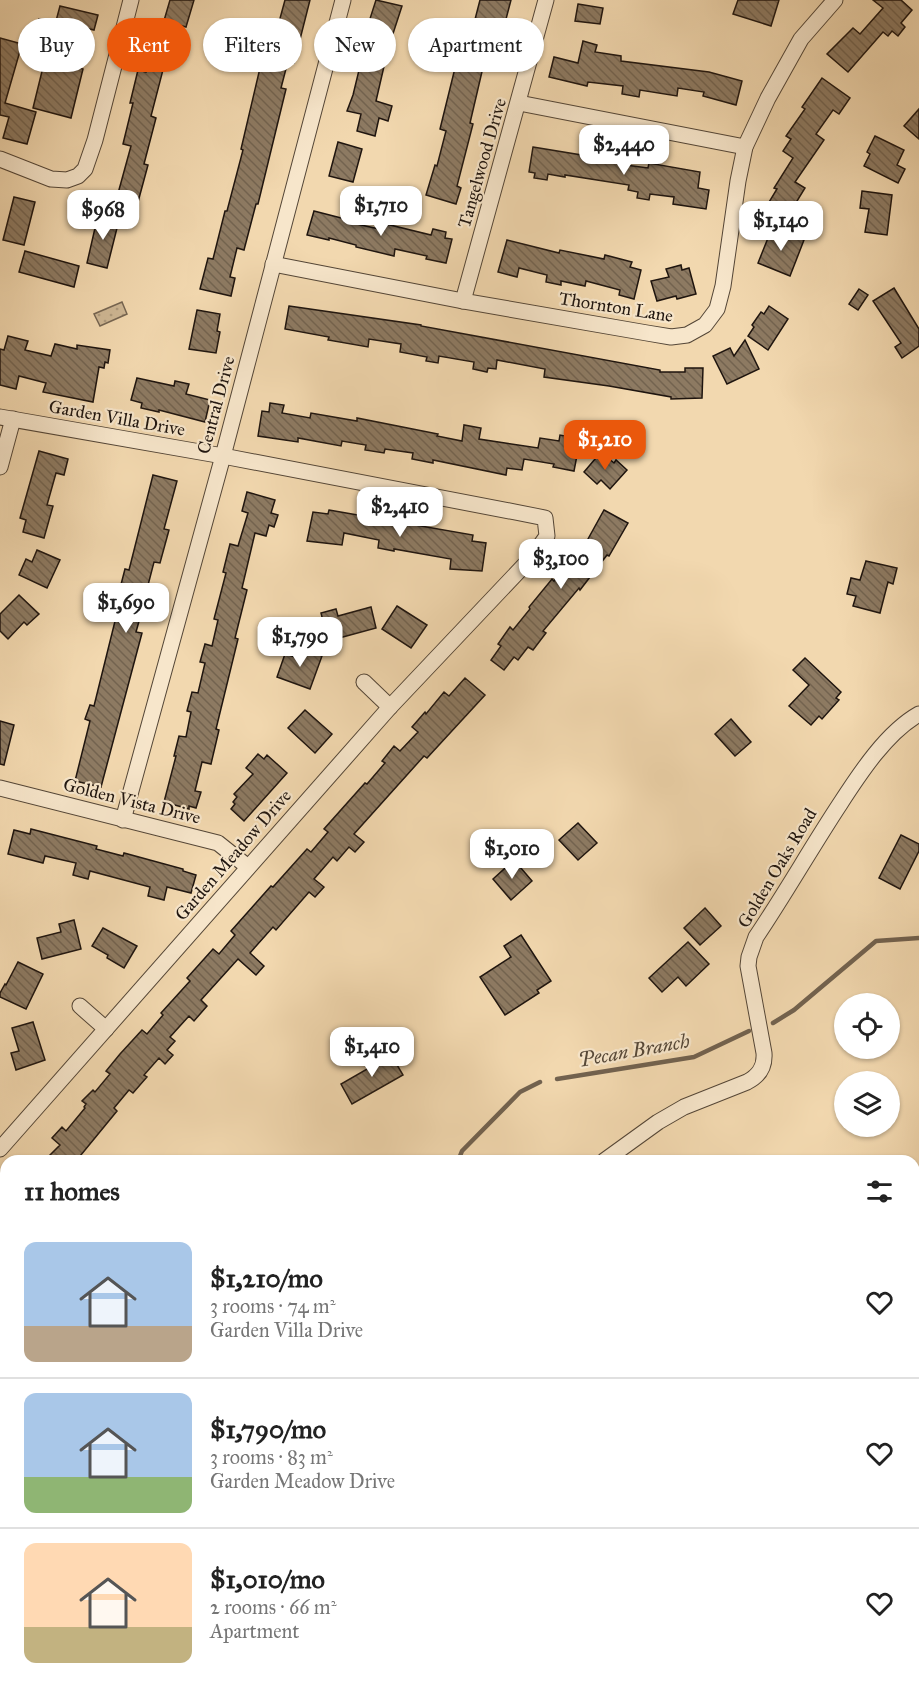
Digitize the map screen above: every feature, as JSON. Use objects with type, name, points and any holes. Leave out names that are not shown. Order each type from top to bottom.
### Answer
[{"type":"street","points":[[0,159],[51,178],[67,180],[78,176],[85,169],[131,0]]},
{"type":"street","name":"Central Drive","points":[[123,820],[223,456],[343,0]]},
{"type":"street","name":"Tangelwood Drive","points":[[463,301],[546,0]]},
{"type":"street","name":"Thornton Lane","points":[[273,264],[463,301],[671,337],[687,335],[705,325],[717,309],[723,286],[745,147],[768,98],[801,39],[835,0]]},
{"type":"street","points":[[519,103],[745,147]]},
{"type":"street","points":[[0,467],[7,418]]},
{"type":"street","name":"Garden Villa Drive","points":[[7,418],[223,456],[545,518]]},
{"type":"street","name":"Garden Meadow Drive","points":[[0,1149],[390,707],[532,557],[547,536],[545,518]]},
{"type":"street","points":[[364,682],[390,707]]},
{"type":"street","name":"Golden Oaks Road","points":[[612,1155],[658,1122],[684,1107],[747,1082],[760,1072],[764,1064],[764,1053],[748,966],[756,938],[857,777],[878,751],[908,721],[919,714]]},
{"type":"street","name":"Golden Vista Drive","points":[[0,788],[218,843],[248,867]]},
{"type":"street","points":[[80,1006],[106,1029]]},
{"type":"shaded area","points":[[122,302],[127,314],[100,326],[94,314]]},
{"type":"building","points":[[170,0],[194,0],[189,18],[165,18]]},
{"type":"building","points":[[285,0],[310,0],[302,32],[302,18],[280,18]]},
{"type":"building","points":[[376,0],[402,6],[396,24],[396,18],[370,18]]},
{"type":"building","points":[[480,0],[511,0],[506,18],[475,18]]},
{"type":"building","points":[[738,0],[779,0],[771,26],[733,14]]},
{"type":"building","points":[[873,0],[901,0],[912,10],[901,23],[905,27],[898,36],[892,31],[888,36],[883,32],[848,72],[827,54],[853,28],[860,34],[883,8]]},
{"type":"building","points":[[578,4],[603,8],[600,24],[575,21]]},
{"type":"building","points":[[60,6],[98,15],[95,26],[95,18],[57,18]]},
{"type":"building","points":[[0,38],[18,43],[18,58],[5,103],[36,112],[27,144],[3,138],[9,117],[0,115]]},
{"type":"building","points":[[583,41],[597,45],[595,52],[621,56],[621,61],[709,72],[742,81],[736,105],[703,96],[704,92],[678,88],[677,96],[640,90],[639,97],[622,94],[623,86],[588,82],[587,86],[549,77],[554,57],[578,63]]},
{"type":"building","points":[[42,72],[82,72],[71,118],[33,108]]},
{"type":"building","points":[[138,72],[162,72],[151,116],[156,118],[144,164],[148,165],[135,213],[114,208],[131,146],[123,144],[133,103],[130,103]]},
{"type":"building","points":[[259,72],[285,72],[281,88],[286,89],[258,204],[256,204],[244,250],[237,248],[230,277],[235,278],[231,296],[200,289],[208,258],[213,259],[243,150],[241,149]]},
{"type":"building","points":[[359,72],[383,72],[376,101],[392,106],[388,121],[379,118],[375,136],[357,131],[361,114],[347,111]]},
{"type":"building","points":[[454,72],[482,72],[470,123],[473,124],[457,186],[461,188],[456,204],[426,195],[435,165],[437,166],[446,131],[440,129]]},
{"type":"building","points":[[822,78],[850,98],[839,114],[833,110],[816,134],[824,140],[795,182],[805,188],[783,224],[763,212],[777,189],[774,188],[793,158],[783,151],[791,139],[786,136],[805,109],[802,107]]},
{"type":"building","points":[[919,109],[919,139],[904,126]]},
{"type":"building","points":[[875,136],[904,150],[897,165],[905,169],[898,183],[864,166],[870,154],[867,152]]},
{"type":"building","points":[[338,142],[362,149],[353,182],[329,176]]},
{"type":"building","points":[[533,147],[618,161],[618,164],[648,168],[649,163],[700,172],[698,188],[709,190],[706,209],[673,204],[674,197],[650,194],[649,200],[637,198],[638,192],[628,190],[629,185],[565,175],[565,177],[548,174],[547,180],[534,178],[535,173],[529,172]]},
{"type":"building","points":[[862,191],[892,195],[887,235],[865,232],[869,209],[860,208]]},
{"type":"building","points":[[14,197],[35,202],[24,245],[3,240]]},
{"type":"building","points":[[314,211],[384,230],[386,224],[431,235],[433,229],[446,232],[445,238],[452,239],[446,263],[395,249],[394,256],[329,238],[329,240],[307,235]]},
{"type":"building","points":[[98,215],[119,220],[107,268],[87,263]]},
{"type":"building","points":[[772,228],[804,240],[790,276],[758,263]]},
{"type":"building","points":[[507,240],[559,253],[560,250],[604,259],[605,255],[632,262],[630,267],[641,270],[634,299],[619,295],[620,290],[586,281],[585,286],[561,281],[561,285],[546,282],[547,275],[519,268],[517,277],[498,272]]},
{"type":"building","points":[[25,251],[79,266],[74,287],[19,272]]},
{"type":"building","points":[[681,265],[682,270],[689,268],[696,294],[657,301],[651,281],[669,277],[666,269]]},
{"type":"building","points":[[894,288],[919,329],[919,346],[902,358],[895,347],[901,343],[873,301]]},
{"type":"building","points":[[859,289],[868,295],[858,310],[849,304]]},
{"type":"building","points":[[289,306],[421,325],[660,370],[660,372],[685,372],[685,368],[703,368],[702,398],[671,399],[671,397],[609,386],[544,377],[545,369],[497,360],[496,369],[488,368],[487,372],[473,369],[474,362],[439,356],[438,363],[426,361],[427,357],[400,352],[401,344],[369,339],[368,347],[328,340],[329,337],[285,329]]},
{"type":"building","points":[[769,306],[788,319],[768,350],[748,336],[761,312],[764,314]]},
{"type":"building","points":[[197,310],[220,314],[217,331],[220,332],[216,353],[189,349]]},
{"type":"building","points":[[8,336],[28,341],[25,350],[51,356],[55,344],[77,349],[77,345],[110,350],[108,363],[105,362],[104,368],[99,367],[93,402],[43,392],[46,383],[19,376],[16,389],[0,385],[0,349],[4,350]]},
{"type":"building","points":[[745,340],[759,369],[727,384],[713,356],[730,348],[734,356]]},
{"type":"building","points":[[137,378],[174,386],[175,381],[189,384],[186,394],[210,400],[205,422],[159,410],[159,412],[141,408],[142,403],[131,400]]},
{"type":"building","points":[[270,403],[284,405],[282,413],[310,418],[311,413],[357,421],[357,418],[462,441],[464,425],[481,428],[479,439],[538,448],[540,438],[559,441],[560,435],[571,437],[570,444],[579,445],[574,471],[553,467],[554,464],[524,459],[522,470],[507,468],[506,475],[433,460],[433,463],[412,459],[413,453],[385,449],[384,453],[365,450],[366,445],[342,441],[341,446],[298,438],[298,442],[258,436],[262,411],[269,412]]},
{"type":"building","points":[[39,451],[68,459],[64,475],[56,473],[47,505],[53,506],[44,538],[23,532],[26,520],[20,518]]},
{"type":"building","points":[[601,452],[614,463],[616,460],[627,470],[610,489],[601,480],[597,484],[584,472]]},
{"type":"building","points":[[153,475],[177,481],[164,529],[169,530],[160,563],[154,562],[147,589],[153,590],[148,608],[143,607],[136,632],[142,633],[101,787],[75,781],[90,721],[85,719],[90,705],[94,706],[120,601],[117,600],[125,569],[129,570]]},
{"type":"building","points":[[247,492],[275,500],[271,513],[278,515],[274,527],[269,525],[266,536],[255,533],[242,588],[247,590],[235,638],[238,639],[216,729],[219,730],[211,764],[202,762],[195,791],[201,792],[196,808],[189,806],[189,809],[164,802],[179,736],[186,737],[191,712],[187,711],[192,692],[198,693],[205,663],[200,662],[205,644],[212,646],[218,620],[214,619],[226,573],[223,572],[230,544],[238,546],[248,513],[242,511]]},
{"type":"building","points":[[329,510],[473,535],[472,541],[486,543],[482,571],[450,569],[451,559],[378,548],[379,540],[344,533],[342,545],[307,541],[313,512],[328,514]]},
{"type":"building","points":[[604,510],[628,523],[609,556],[607,555],[580,590],[579,588],[543,631],[546,633],[533,650],[528,647],[518,660],[514,657],[504,670],[491,660],[501,646],[498,644],[510,627],[513,630],[552,579],[554,581],[580,546],[583,548]]},
{"type":"building","points":[[37,550],[60,560],[47,588],[19,575],[26,559],[32,562]]},
{"type":"building","points":[[866,561],[897,568],[893,584],[888,582],[880,613],[853,606],[856,596],[847,594],[851,578],[860,580]]},
{"type":"building","points":[[19,595],[39,614],[27,625],[24,622],[8,639],[0,631],[0,614]]},
{"type":"building","points":[[397,606],[427,625],[411,648],[382,629]]},
{"type":"building","points":[[371,607],[376,628],[328,641],[321,613],[336,609],[338,616]]},
{"type":"building","points":[[298,647],[322,656],[310,689],[277,677],[285,654],[295,657]]},
{"type":"building","points":[[805,658],[841,692],[836,698],[839,700],[822,719],[819,716],[811,725],[789,706],[809,685],[793,670]]},
{"type":"building","points":[[465,678],[485,695],[427,758],[424,756],[354,834],[364,842],[355,852],[349,847],[337,861],[333,857],[314,879],[324,887],[315,897],[309,892],[276,930],[273,927],[250,953],[264,966],[256,975],[238,959],[201,1000],[207,1006],[194,1021],[189,1016],[170,1037],[175,1041],[167,1050],[173,1055],[165,1064],[159,1058],[144,1075],[147,1077],[133,1093],[129,1090],[114,1108],[117,1111],[81,1155],[50,1155],[60,1145],[52,1138],[62,1127],[66,1131],[85,1108],[86,1104],[82,1101],[93,1090],[95,1092],[110,1074],[106,1071],[120,1054],[142,1030],[147,1034],[163,1015],[161,1013],[190,981],[187,978],[213,949],[219,954],[235,935],[231,931],[271,886],[273,887],[307,849],[311,852],[328,832],[324,829],[385,763],[382,761],[394,746],[400,751],[418,732],[412,727],[425,712],[426,714],[444,692],[449,696]]},
{"type":"building","points":[[305,710],[332,734],[315,753],[288,728]]},
{"type":"building","points":[[731,719],[751,742],[735,756],[715,734]]},
{"type":"building","points":[[0,721],[14,725],[4,765],[0,764]]},
{"type":"building","points":[[258,754],[264,759],[267,755],[287,773],[244,821],[231,809],[237,797],[234,794],[253,774],[246,768]]},
{"type":"building","points":[[578,823],[597,843],[578,860],[559,840]]},
{"type":"building","points":[[31,829],[97,846],[96,849],[123,856],[124,853],[183,869],[183,871],[196,875],[191,893],[167,887],[164,900],[148,896],[150,887],[90,871],[88,879],[73,875],[76,863],[45,856],[43,863],[8,854],[14,830],[30,834]]},
{"type":"building","points":[[901,835],[919,844],[919,851],[900,889],[879,878]]},
{"type":"building","points":[[514,860],[532,881],[511,900],[493,879]]},
{"type":"building","points":[[705,908],[721,926],[700,945],[684,928]]},
{"type":"building","points":[[74,920],[81,949],[42,959],[37,938],[61,932],[59,924]]},
{"type":"building","points":[[103,928],[137,946],[124,968],[92,946]]},
{"type":"building","points":[[521,935],[551,981],[537,990],[539,993],[505,1015],[480,977],[511,957],[504,946]]},
{"type":"building","points":[[688,942],[709,964],[686,986],[678,977],[662,992],[649,978]]},
{"type":"building","points":[[18,962],[43,974],[26,1009],[0,997],[0,993]]},
{"type":"building","points":[[33,1022],[45,1060],[16,1070],[11,1053],[19,1051],[12,1028]]},
{"type":"building","points":[[376,1053],[383,1064],[393,1058],[403,1075],[352,1104],[341,1084],[369,1068],[364,1060]]},
{"type":"waterway","name":"Pecan Branch","points":[[773,1023],[794,1010],[876,941],[919,938]]},
{"type":"waterway","name":"Pecan Branch","points":[[557,1079],[694,1057],[749,1031]]},
{"type":"waterway","name":"Pecan Branch","points":[[460,1155],[520,1092],[540,1082]]}]
